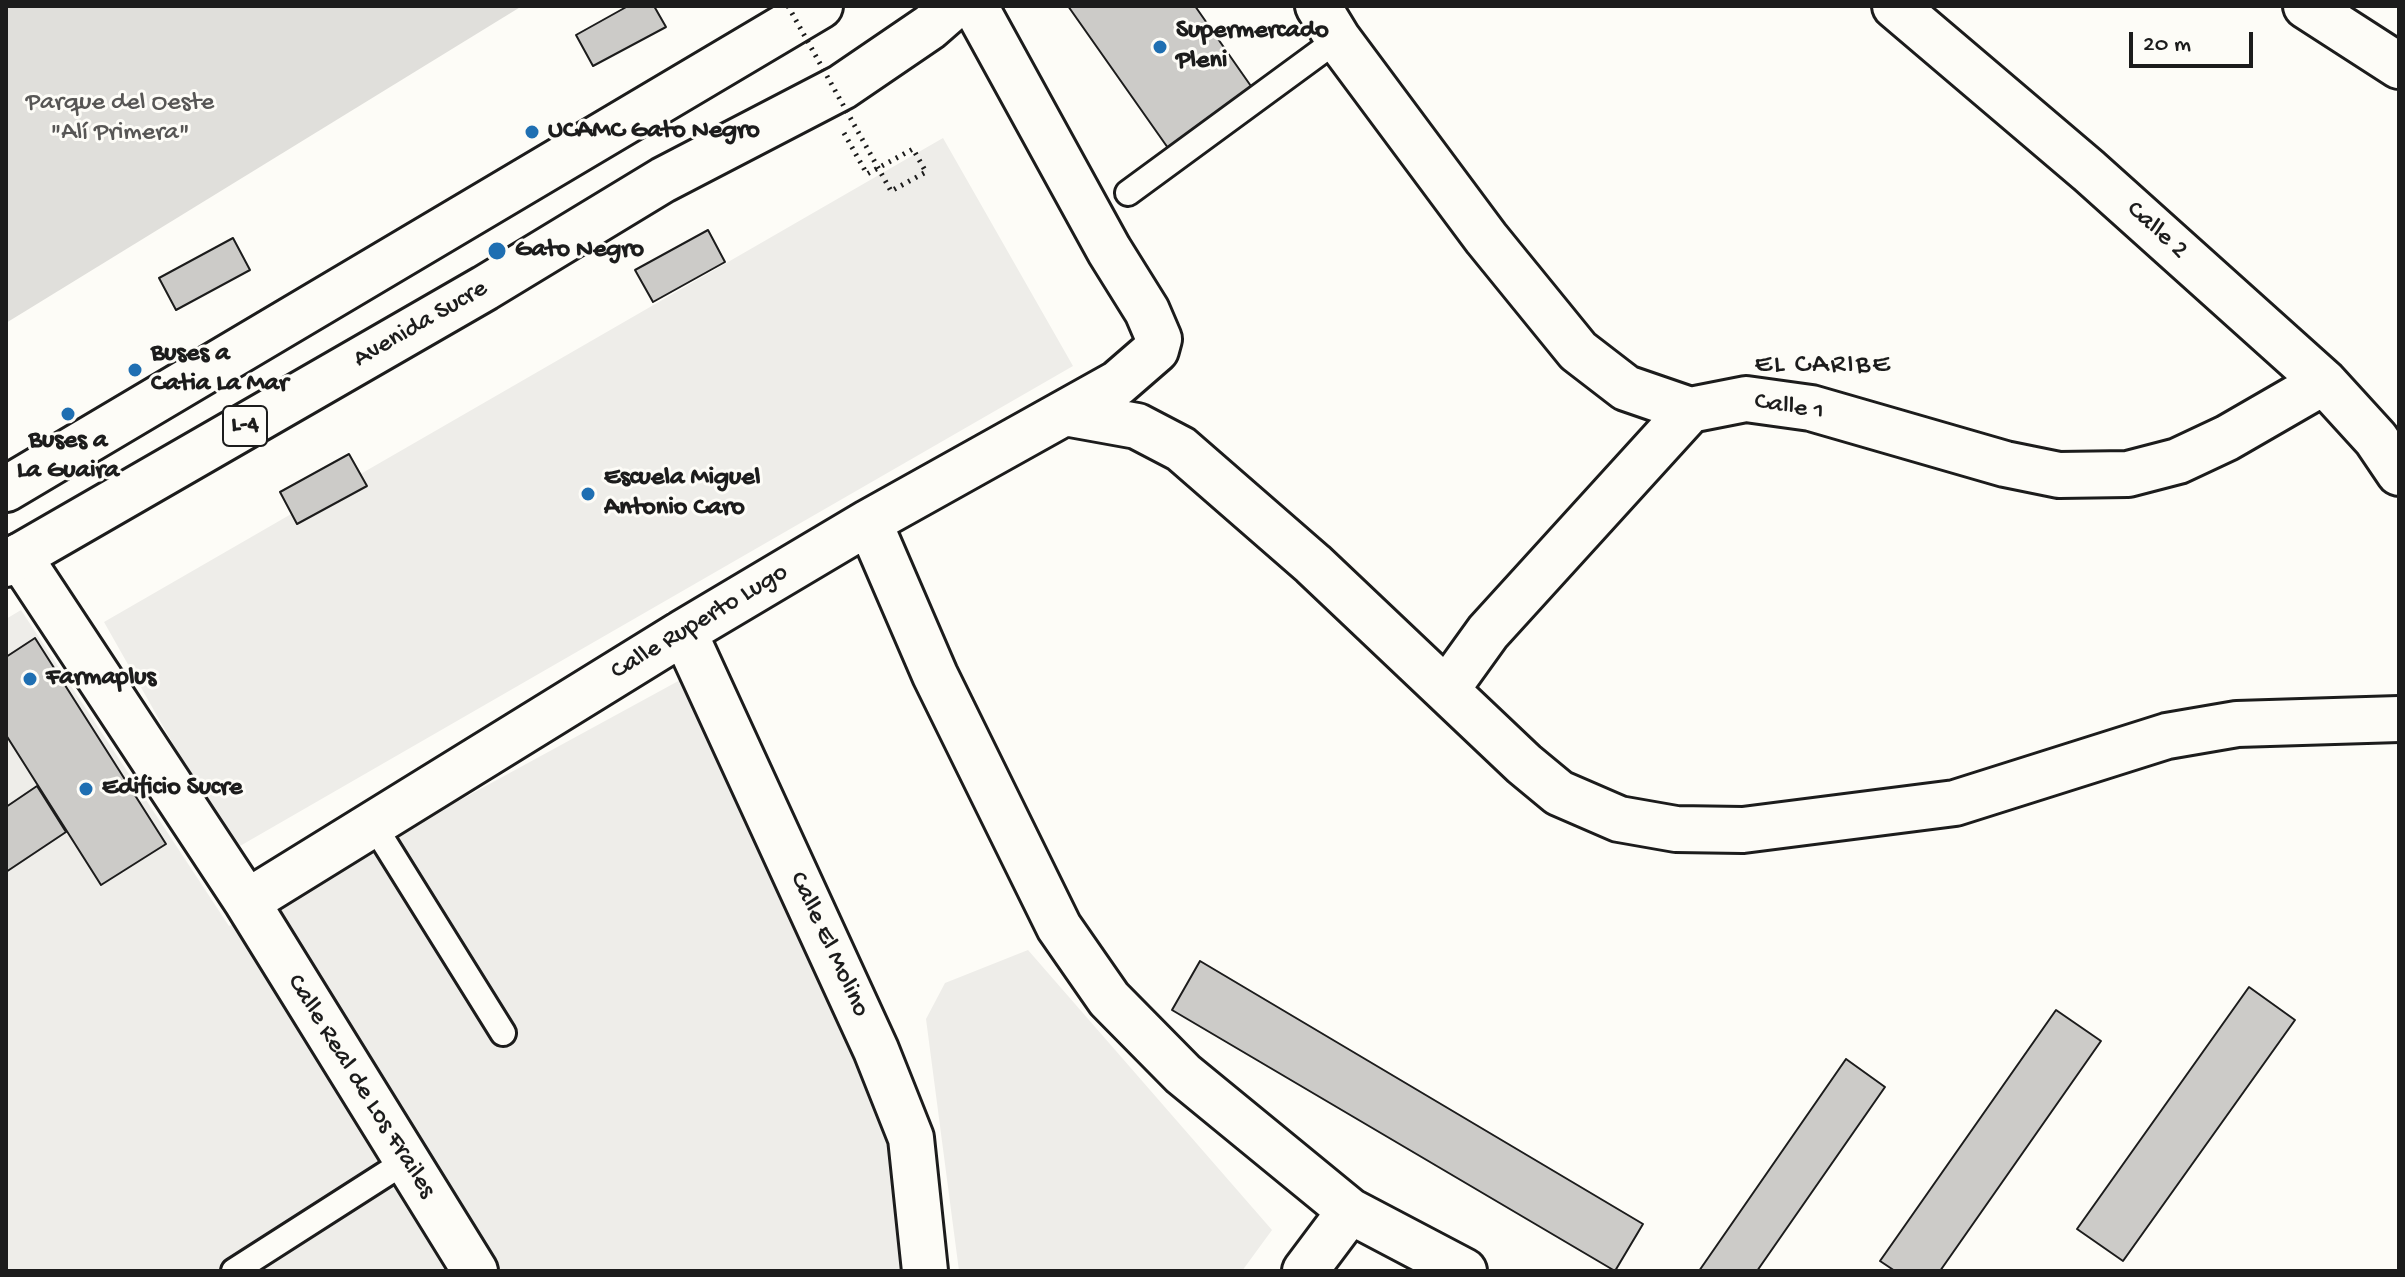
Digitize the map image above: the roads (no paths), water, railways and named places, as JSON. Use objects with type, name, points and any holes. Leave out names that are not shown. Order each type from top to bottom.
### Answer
[{"type":"street","points":[[6,489],[820,6]]},
{"type":"street","name":"Avenida Sucre","points":[[13,560],[485,288],[663,180],[842,87],[930,27],[954,6]]},
{"type":"street","name":"Calle Ruperto Lugo","points":[[247,902],[684,632],[869,522],[1118,383],[1156,350],[1159,339],[1155,326],[1109,250],[975,6]]},
{"type":"street","name":"Calle 2","points":[[1895,6],[2089,171],[2324,382],[2376,439],[2399,473]]},
{"type":"street","points":[[2306,6],[2399,66]]},
{"type":"street","points":[[1328,22],[1486,238],[1578,351],[1626,388],[1690,410],[1488,632],[1447,689]]},
{"type":"street","name":"Calle 1","points":[[1690,410],[1746,399],[1811,408],[2005,464],[2059,475],[2128,474],[2178,461],[2227,438],[2324,382]]},
{"type":"street","points":[[1065,413],[1137,426],[1181,449],[1559,793],[1619,819],[1676,829],[1743,830],[1955,803],[2167,736],[2237,724],[2399,719]]},
{"type":"street","points":[[869,522],[935,675],[1059,927],[1109,999],[1183,1074],[1350,1211],[1464,1271]]},
{"type":"street","name":"Calle Real de Los Frailes","points":[[13,560],[247,902],[475,1271]]},
{"type":"street","name":"Calle El Molino","points":[[684,632],[876,1050],[911,1138],[925,1271]]},
{"type":"street","points":[[1305,1271],[1350,1211]]},
{"type":"lane","points":[[1128,193],[1328,22]]},
{"type":"lane","points":[[373,824],[503,1033]]},
{"type":"lane","points":[[234,1271],[406,1161]]},
{"type":"place","name":"Supermercado Pleni","points":[[1160,47]]},
{"type":"place","name":"UCAMC Gato Negro","points":[[532,132]]},
{"type":"place","name":"Gato Negro","points":[[497,251]]},
{"type":"place","name":"Buses a Catia La Mar","points":[[135,370]]},
{"type":"place","name":"Buses a La Guaira","points":[[68,414]]},
{"type":"place","name":"Escuela Miguel Antonio Caro","points":[[588,494]]},
{"type":"place","name":"Farmaplus","points":[[30,679]]},
{"type":"place","name":"Edificio Sucre","points":[[86,789]]},
{"type":"district","name":"EL CARIBE","points":[[1823,367]]},
{"type":"park label","name":"Parque del Oeste \"Alí Primera\"","points":[[120,119]]}]
